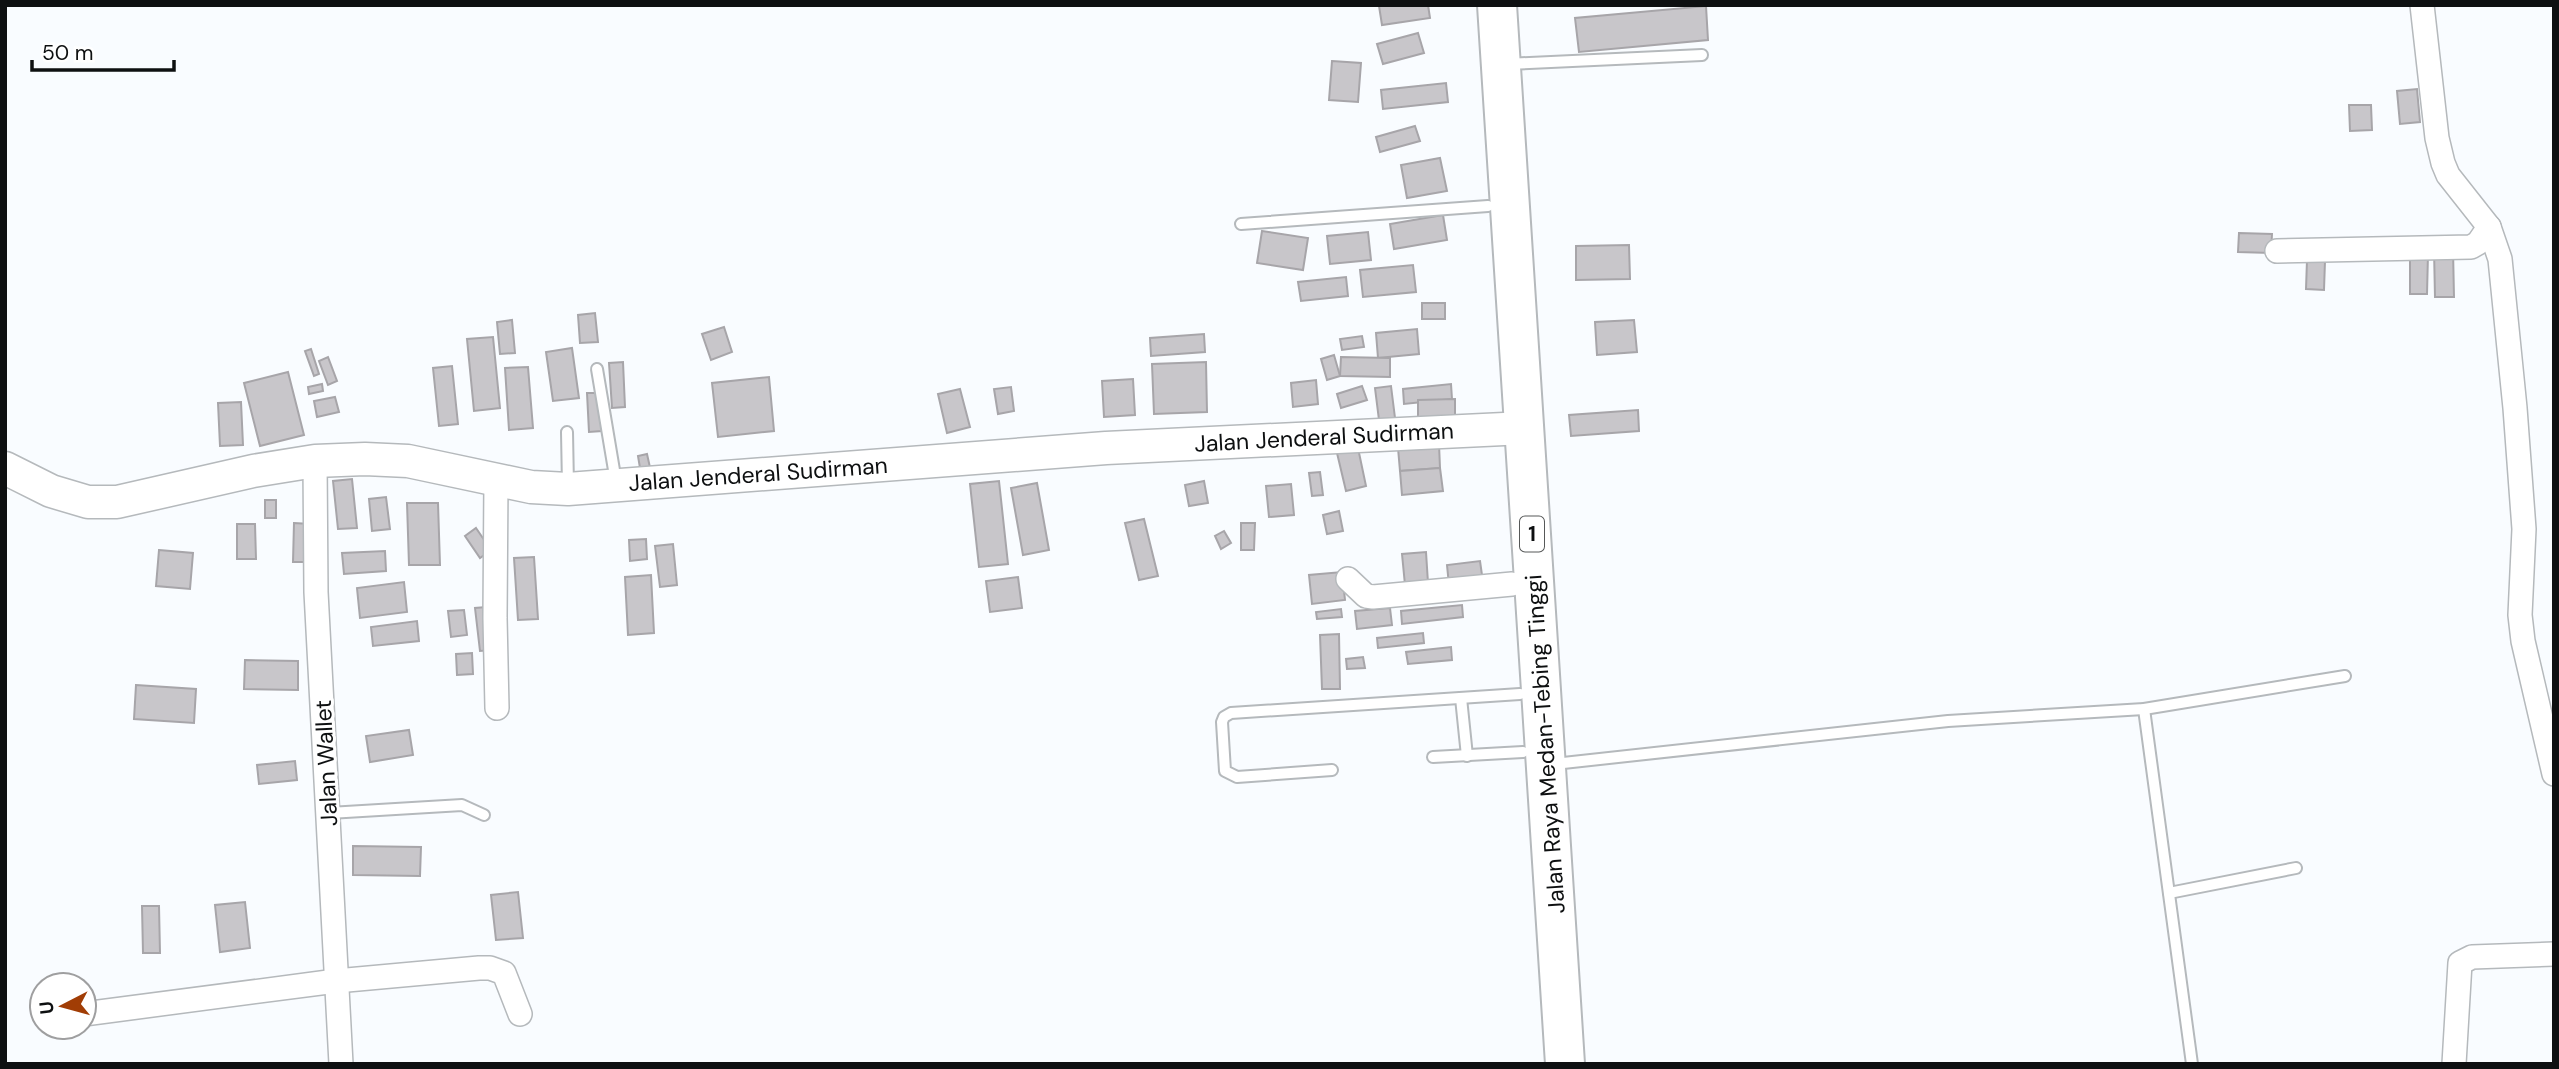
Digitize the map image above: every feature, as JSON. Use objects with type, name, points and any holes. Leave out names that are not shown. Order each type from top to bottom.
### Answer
[{"type":"highway","name":"Jalan Raya Medan-Tebing Tinggi","points":[[1487,9],[1501,64],[1514,428],[1535,758],[1565,1064]]},
{"type":"highway","name":"Jalan Raya Medan-Tebing Tinggi","points":[[1487,9],[1488,206],[1514,428],[1512,584],[1520,694],[1535,758],[1539,1064]]},
{"type":"main road","name":"Jalan Jenderal Sudirman","points":[[5,468],[51,491],[88,502],[117,502],[253,471],[316,461],[408,461],[531,487],[568,489],[1106,448],[1514,428]]},
{"type":"street","points":[[2422,5],[2437,138],[2443,163],[2448,175],[2489,227],[2500,259],[2524,529],[2520,615],[2523,641],[2554,774]]},
{"type":"street","points":[[2277,251],[2471,247],[2478,243],[2489,227]]},
{"type":"street","name":"Jalan Wallet","points":[[316,461],[316,592],[341,1064]]},
{"type":"street","points":[[496,480],[497,708]]},
{"type":"street","points":[[1348,579],[1366,596],[1373,597],[1512,584]]},
{"type":"street","points":[[2454,1064],[2460,963],[2472,957],[2554,954]]},
{"type":"street","points":[[98,1012],[336,981],[491,968],[504,973],[520,1014]]},
{"type":"lane","points":[[1501,64],[1702,55]]},
{"type":"lane","points":[[1241,224],[1488,206]]},
{"type":"lane","points":[[597,369],[617,485]]},
{"type":"lane","points":[[567,432],[568,489]]},
{"type":"lane","points":[[1433,757],[1535,758],[1948,721],[2144,709],[2345,677]]},
{"type":"lane","points":[[1332,770],[1230,775],[1225,771],[1224,717],[1231,713],[1520,694]]},
{"type":"lane","points":[[1461,698],[1467,756]]},
{"type":"lane","points":[[2144,709],[2192,1064]]},
{"type":"lane","points":[[329,813],[453,805],[465,806],[484,815]]},
{"type":"lane","points":[[2169,893],[2296,867]]},
{"type":"building","points":[[1428,5],[1430,18],[1382,25],[1379,6]]},
{"type":"building","points":[[1706,6],[1708,40],[1579,52],[1575,18]]},
{"type":"building","points":[[1418,33],[1424,53],[1383,64],[1377,44]]},
{"type":"building","points":[[1332,61],[1361,63],[1358,102],[1329,100]]},
{"type":"building","points":[[1446,83],[1448,102],[1383,109],[1381,90]]},
{"type":"building","points":[[2417,89],[2420,122],[2400,124],[2397,91]]},
{"type":"building","points":[[2349,105],[2371,105],[2372,130],[2350,131]]},
{"type":"building","points":[[1415,126],[1420,141],[1380,152],[1376,137]]},
{"type":"building","points":[[1440,158],[1447,191],[1407,198],[1401,165]]},
{"type":"building","points":[[1443,215],[1447,240],[1394,249],[1390,224]]},
{"type":"building","points":[[1262,231],[1308,238],[1303,270],[1257,263]]},
{"type":"building","points":[[1368,232],[1371,260],[1330,264],[1327,236]]},
{"type":"building","points":[[2239,233],[2272,234],[2271,253],[2238,252]]},
{"type":"building","points":[[1629,245],[1630,279],[1576,280],[1576,246]]},
{"type":"building","points":[[2434,249],[2453,249],[2454,297],[2435,297]]},
{"type":"building","points":[[2410,254],[2428,254],[2427,294],[2410,294]]},
{"type":"building","points":[[2307,260],[2325,261],[2324,290],[2306,289]]},
{"type":"building","points":[[1413,265],[1416,292],[1363,297],[1360,270]]},
{"type":"building","points":[[1346,277],[1348,296],[1301,301],[1298,282]]},
{"type":"building","points":[[1422,303],[1445,303],[1445,319],[1422,319]]},
{"type":"building","points":[[595,313],[598,342],[580,343],[578,315]]},
{"type":"building","points":[[512,320],[515,353],[500,354],[497,322]]},
{"type":"building","points":[[1634,320],[1637,352],[1597,355],[1595,322]]},
{"type":"building","points":[[724,327],[732,352],[711,360],[702,334]]},
{"type":"building","points":[[1417,329],[1419,354],[1378,358],[1376,333]]},
{"type":"building","points":[[1204,334],[1205,352],[1151,356],[1150,338]]},
{"type":"building","points":[[1362,336],[1364,347],[1342,350],[1340,339]]},
{"type":"building","points":[[493,337],[500,408],[474,411],[467,339]]},
{"type":"building","points":[[572,348],[579,398],[553,401],[546,352]]},
{"type":"building","points":[[311,349],[319,374],[314,376],[305,351]]},
{"type":"building","points":[[1334,355],[1340,376],[1327,380],[1321,359]]},
{"type":"building","points":[[328,357],[337,381],[328,385],[319,361]]},
{"type":"building","points":[[1341,357],[1390,358],[1390,377],[1340,376]]},
{"type":"building","points":[[623,362],[625,407],[612,408],[609,363]]},
{"type":"building","points":[[1206,362],[1207,412],[1154,414],[1152,364]]},
{"type":"building","points":[[452,366],[458,424],[439,426],[433,368]]},
{"type":"building","points":[[528,367],[533,428],[509,430],[505,368]]},
{"type":"building","points":[[288,372],[304,435],[260,446],[244,383]]},
{"type":"building","points":[[769,377],[774,431],[718,437],[712,383]]},
{"type":"building","points":[[1133,379],[1135,415],[1104,417],[1102,381]]},
{"type":"building","points":[[1316,380],[1318,404],[1293,407],[1291,383]]},
{"type":"building","points":[[322,384],[323,391],[309,394],[308,387]]},
{"type":"building","points":[[1451,384],[1452,399],[1404,404],[1403,389]]},
{"type":"building","points":[[1362,386],[1367,400],[1341,408],[1337,394]]},
{"type":"building","points":[[1391,386],[1395,418],[1379,420],[1375,388]]},
{"type":"building","points":[[1011,387],[1014,411],[998,414],[994,389]]},
{"type":"building","points":[[960,389],[970,427],[947,433],[938,394]]},
{"type":"building","points":[[587,393],[600,393],[602,431],[589,432]]},
{"type":"building","points":[[335,397],[339,412],[317,417],[314,401]]},
{"type":"building","points":[[1455,399],[1455,418],[1418,419],[1418,400]]},
{"type":"building","points":[[241,402],[243,445],[220,446],[218,403]]},
{"type":"building","points":[[1638,410],[1639,431],[1571,436],[1569,415]]},
{"type":"building","points":[[1439,444],[1440,468],[1400,471],[1398,448]]},
{"type":"building","points":[[1358,448],[1366,486],[1346,491],[1337,453]]},
{"type":"building","points":[[647,454],[651,472],[641,474],[638,456]]},
{"type":"building","points":[[1440,468],[1443,491],[1402,495],[1400,471]]},
{"type":"building","points":[[1320,472],[1323,495],[1312,496],[1309,473]]},
{"type":"building","points":[[352,479],[357,528],[338,529],[333,481]]},
{"type":"building","points":[[999,481],[1008,564],[979,567],[970,484]]},
{"type":"building","points":[[1204,481],[1208,503],[1189,506],[1185,485]]},
{"type":"building","points":[[1037,483],[1049,550],[1023,555],[1011,488]]},
{"type":"building","points":[[1291,484],[1294,515],[1269,517],[1266,486]]},
{"type":"building","points":[[386,497],[390,529],[372,531],[369,499]]},
{"type":"building","points":[[265,500],[276,500],[276,518],[265,518]]},
{"type":"building","points":[[407,503],[438,503],[440,565],[409,565]]},
{"type":"building","points":[[1339,511],[1343,531],[1327,534],[1323,515]]},
{"type":"building","points":[[1144,519],[1158,576],[1139,580],[1125,523]]},
{"type":"building","points":[[294,523],[310,524],[309,562],[293,562]]},
{"type":"building","points":[[1241,523],[1255,523],[1254,550],[1241,550]]},
{"type":"building","points":[[237,524],[255,524],[256,559],[237,559]]},
{"type":"building","points":[[476,528],[491,550],[480,558],[465,536]]},
{"type":"building","points":[[1224,531],[1231,543],[1221,549],[1215,536]]},
{"type":"building","points":[[646,539],[647,559],[630,561],[629,540]]},
{"type":"building","points":[[673,544],[677,585],[660,587],[655,546]]},
{"type":"building","points":[[159,550],[193,553],[190,589],[156,586]]},
{"type":"building","points":[[385,551],[386,571],[344,574],[342,553]]},
{"type":"building","points":[[1426,552],[1428,583],[1405,585],[1402,554]]},
{"type":"building","points":[[534,557],[538,619],[518,620],[514,558]]},
{"type":"building","points":[[1480,561],[1483,582],[1449,585],[1447,565]]},
{"type":"building","points":[[1342,572],[1345,600],[1312,604],[1309,575]]},
{"type":"building","points":[[651,575],[654,633],[628,635],[625,577]]},
{"type":"building","points":[[1018,577],[1022,608],[990,612],[986,581]]},
{"type":"building","points":[[404,582],[407,612],[360,618],[357,588]]},
{"type":"building","points":[[1462,605],[1463,617],[1402,624],[1401,611]]},
{"type":"building","points":[[486,607],[491,650],[480,651],[475,608]]},
{"type":"building","points":[[1390,608],[1392,625],[1357,629],[1355,611]]},
{"type":"building","points":[[1341,609],[1342,617],[1317,619],[1316,612]]},
{"type":"building","points":[[464,610],[467,635],[451,637],[448,611]]},
{"type":"building","points":[[417,621],[419,641],[373,646],[371,627]]},
{"type":"building","points":[[1423,633],[1424,643],[1378,648],[1377,638]]},
{"type":"building","points":[[1339,634],[1340,689],[1322,689],[1320,635]]},
{"type":"building","points":[[1451,647],[1452,660],[1408,664],[1406,652]]},
{"type":"building","points":[[472,653],[473,674],[457,675],[456,654]]},
{"type":"building","points":[[1363,657],[1365,668],[1347,669],[1346,659]]},
{"type":"building","points":[[245,660],[298,661],[298,690],[244,689]]},
{"type":"building","points":[[136,685],[196,689],[194,723],[134,719]]},
{"type":"building","points":[[409,730],[413,755],[370,762],[366,736]]},
{"type":"building","points":[[295,761],[297,780],[259,784],[257,765]]},
{"type":"building","points":[[353,846],[421,847],[420,876],[353,875]]},
{"type":"building","points":[[518,892],[523,938],[496,940],[491,895]]},
{"type":"building","points":[[245,902],[250,948],[220,952],[215,905]]},
{"type":"building","points":[[142,906],[159,906],[160,953],[143,953]]}]
